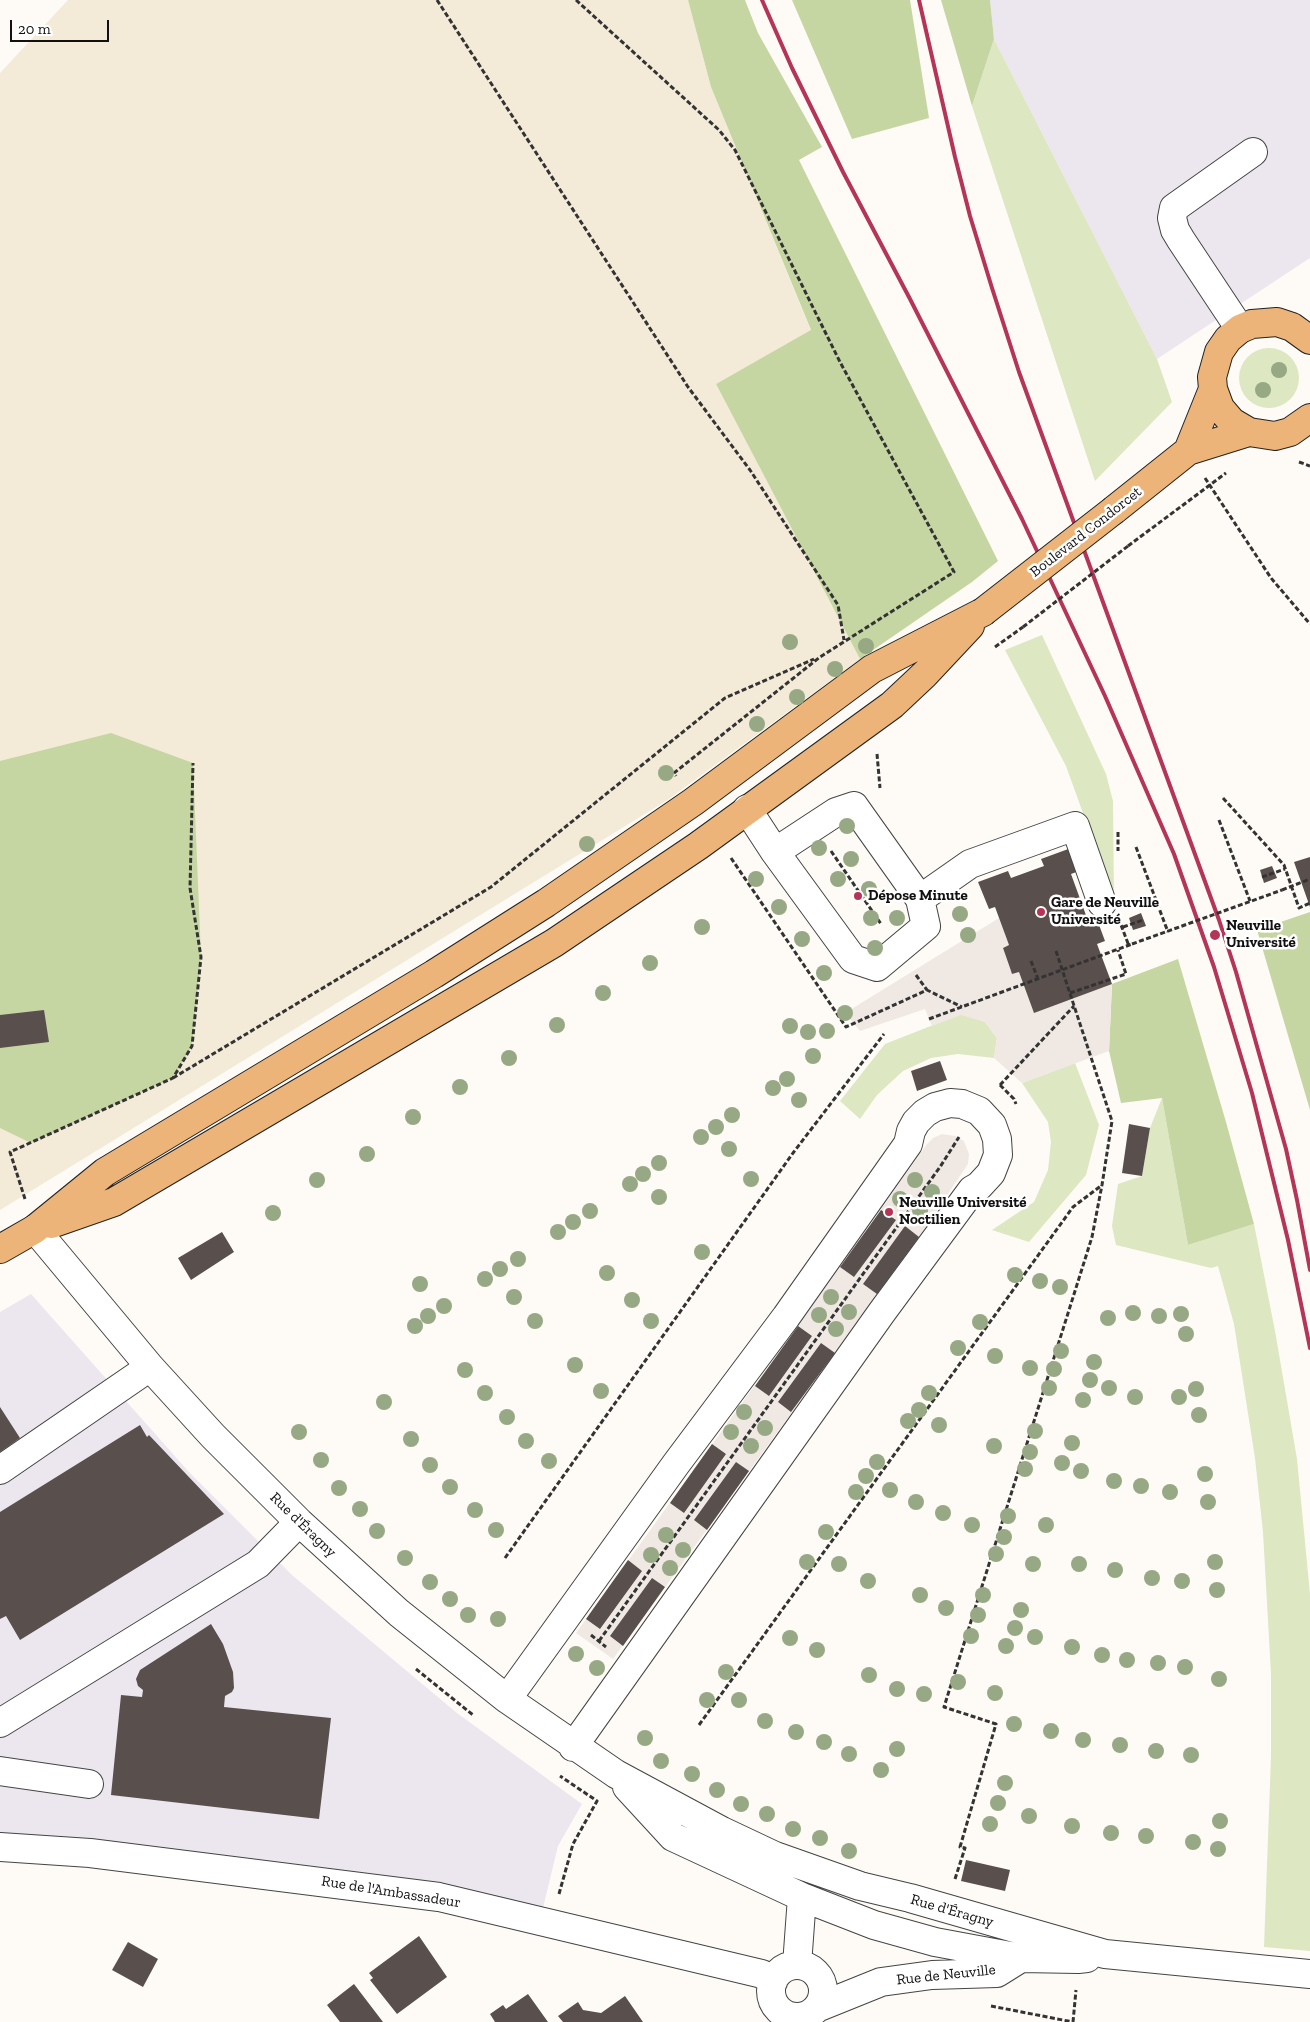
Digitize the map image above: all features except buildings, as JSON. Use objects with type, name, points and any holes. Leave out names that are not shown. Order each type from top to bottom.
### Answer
[{"type":"main road","points":[[1304,330],[1277,322],[1252,324],[1240,329],[1228,339],[1219,352],[1212,377],[1213,389],[1220,408],[1232,422],[1249,432],[1275,436],[1290,432],[1310,418]]},
{"type":"main road","points":[[1188,451],[1195,431],[1208,406],[1213,389]]},
{"type":"main road","name":"Boulevard Condorcet","points":[[983,612],[1188,451],[1249,432]]},
{"type":"main road","points":[[35,1229],[114,1202],[554,943],[698,846],[892,705],[925,674],[983,612]]},
{"type":"main road","points":[[0,1250],[35,1229],[105,1172],[425,979],[530,913],[693,802],[872,669],[983,612]]},
{"type":"main road","points":[[746,764],[741,778],[742,794],[747,809]]},
{"type":"street","points":[[1240,329],[1178,235],[1172,218],[1174,208],[1253,152]]},
{"type":"street","points":[[747,809],[774,852],[853,959],[877,967],[926,926],[920,899],[854,806],[836,812],[774,852]]},
{"type":"street","points":[[920,899],[970,864],[1075,826],[1110,910]]},
{"type":"street","points":[[506,1699],[676,1464],[792,1309],[908,1144],[911,1131],[916,1122],[935,1107],[950,1103],[962,1104],[979,1111],[992,1126],[998,1139],[998,1154],[991,1173],[972,1190],[882,1312],[573,1747]]},
{"type":"street","name":"Rue d'Éragny","points":[[35,1229],[150,1367],[213,1436],[298,1522],[399,1613],[506,1699],[573,1747],[616,1774],[722,1831],[775,1856],[860,1886],[910,1898],[1105,1954],[1310,1974]]},
{"type":"street","points":[[0,1470],[150,1367]]},
{"type":"street","points":[[0,1723],[258,1564],[298,1522]]},
{"type":"street","points":[[0,1771],[89,1784]]},
{"type":"street","name":"Rue d'Éragny","points":[[616,1774],[673,1837],[802,1897],[874,1925],[926,1940],[1021,1958]]},
{"type":"street","name":"Rue de l'Ambassadeur","points":[[0,1847],[90,1853],[440,1897],[762,1974],[773,1982]]},
{"type":"street","points":[[797,1965],[802,1897],[818,1890],[873,1908],[887,1909],[900,1908],[910,1898]]},
{"type":"street","points":[[1021,1958],[1078,1959],[1105,1954]]},
{"type":"street","name":"Rue de Neuville","points":[[819,2006],[881,1982],[932,1975],[997,1973],[1021,1958]]},
{"type":"street","points":[[797,1965],[810,1968],[817,1974],[824,1990],[819,2006],[805,2016],[786,2019],[772,1999],[773,1982],[777,1974],[784,1968],[797,1965]]},
{"type":"path","points":[[437,0],[688,387],[750,470],[838,605],[844,640]]},
{"type":"path","points":[[576,0],[719,130],[735,150],[840,362],[954,572],[820,657],[674,773],[680,782]]},
{"type":"path","points":[[1293,460],[1310,466]]},
{"type":"path","points":[[1023,627],[1231,470]]},
{"type":"path","points":[[1210,485],[1271,578],[1310,624]]},
{"type":"path","points":[[35,1229],[10,1152],[172,1078],[492,888],[726,698],[820,657]]},
{"type":"path","points":[[870,829],[881,796],[871,720]]},
{"type":"path","points":[[172,1078],[192,1046],[201,957],[190,888],[193,763]]},
{"type":"path","points":[[1223,798],[1285,869],[1299,908],[1310,903]]},
{"type":"path","points":[[1219,820],[1250,901]]},
{"type":"path","points":[[812,826],[927,990]]},
{"type":"path","points":[[1136,846],[1168,932]]},
{"type":"path","points":[[1262,877],[1285,869]]},
{"type":"path","points":[[929,1018],[1310,879]]},
{"type":"path","points":[[1110,910],[1122,927],[1130,945]]},
{"type":"path","points":[[1122,927],[1143,920]]},
{"type":"path","points":[[1070,993],[1126,974],[1118,950]]},
{"type":"path","points":[[955,1881],[965,1848],[960,1847],[996,1724],[944,1707],[1092,1238],[1112,1121],[1056,952]]},
{"type":"path","points":[[1031,961],[1038,979]]},
{"type":"path","points":[[997,1089],[1074,1006]]},
{"type":"path","points":[[505,1558],[793,1153],[884,1034]]},
{"type":"path","points":[[599,1641],[959,1138]]},
{"type":"path","points":[[699,1725],[1073,1206],[1102,1185]]},
{"type":"path","points":[[586,1632],[611,1650]]},
{"type":"path","points":[[553,1924],[572,1844],[597,1802]]},
{"type":"path","points":[[985,2005],[1073,2022],[1076,1987]]},
{"type":"shaded area","points":[[68,0],[688,0],[711,87],[811,331],[716,384],[860,659],[666,801],[0,1210],[0,73]]},
{"type":"shaded area","points":[[990,0],[1310,0],[1310,258],[1157,359],[994,39]]},
{"type":"shaded area","points":[[999,918],[1009,945],[1003,948],[1012,974],[1019,972],[1112,984],[1109,1051],[1022,1083],[994,1058],[997,1038],[985,1022],[961,1015],[932,1026],[925,1009],[860,1031],[845,1013]]},
{"type":"shaded area","points":[[942,1134],[955,1136],[964,1141],[969,1154],[968,1164],[919,1237],[613,1659],[576,1633],[927,1144],[933,1138]]},
{"type":"shaded area","points":[[31,1294],[189,1472],[292,1575],[457,1713],[582,1804],[558,1846],[542,1912],[0,1846],[0,1312]]},
{"type":"green space","points":[[688,0],[745,0],[758,33],[822,147],[799,160],[998,561],[972,582],[860,659],[716,384],[811,330],[711,87]]},
{"type":"green space","points":[[792,0],[910,0],[929,118],[852,139]]},
{"type":"green space","points":[[941,0],[990,0],[994,39],[972,106]]},
{"type":"green space","points":[[994,39],[1157,359],[1172,402],[1095,481],[972,106]]},
{"type":"green space","points":[[1269,348],[1286,353],[1294,361],[1299,378],[1294,395],[1286,403],[1269,408],[1252,403],[1244,395],[1239,378],[1244,361],[1252,353]]},
{"type":"green space","points":[[1042,635],[1106,774],[1113,801],[1114,899],[1066,766],[1005,650]]},
{"type":"green space","points":[[111,733],[193,763],[201,957],[192,1046],[173,1078],[31,1143],[0,1128],[0,761]]},
{"type":"green space","points":[[1310,912],[1310,1110],[1257,930]]},
{"type":"green space","points":[[1178,959],[1254,1224],[1188,1245],[1162,1098],[1121,1103],[1109,1051],[1112,984]]},
{"type":"green space","points":[[961,1014],[985,1022],[997,1038],[994,1058],[958,1054],[931,1058],[903,1071],[877,1095],[860,1119],[840,1101],[885,1044]]},
{"type":"green space","points":[[1075,1063],[1099,1125],[1086,1175],[1029,1242],[992,1230],[1034,1202],[1048,1170],[1051,1142],[1048,1122],[1022,1083]]},
{"type":"green space","points":[[1162,1098],[1188,1245],[1254,1224],[1275,1331],[1297,1459],[1310,1594],[1310,1951],[1264,1947],[1271,1757],[1271,1674],[1263,1532],[1255,1458],[1234,1324],[1218,1266],[1211,1268],[1116,1245],[1112,1226],[1118,1184],[1142,1176],[1150,1128]]},
{"type":"railway","points":[[762,0],[792,68],[843,172],[1022,519],[1105,696],[1174,854],[1214,967],[1252,1093],[1288,1240],[1310,1348]]},
{"type":"railway","points":[[919,0],[970,216],[1019,372],[1219,920],[1236,972],[1286,1149],[1310,1270]]},
{"type":"place","name":"Dépose Minute","points":[[858,896]]},
{"type":"place","name":"Gare de Neuville Université","points":[[1041,912]]},
{"type":"place","name":"Neuville Université","points":[[1215,935]]},
{"type":"place","name":"Neuville Université Noctilien","points":[[889,1212]]}]
